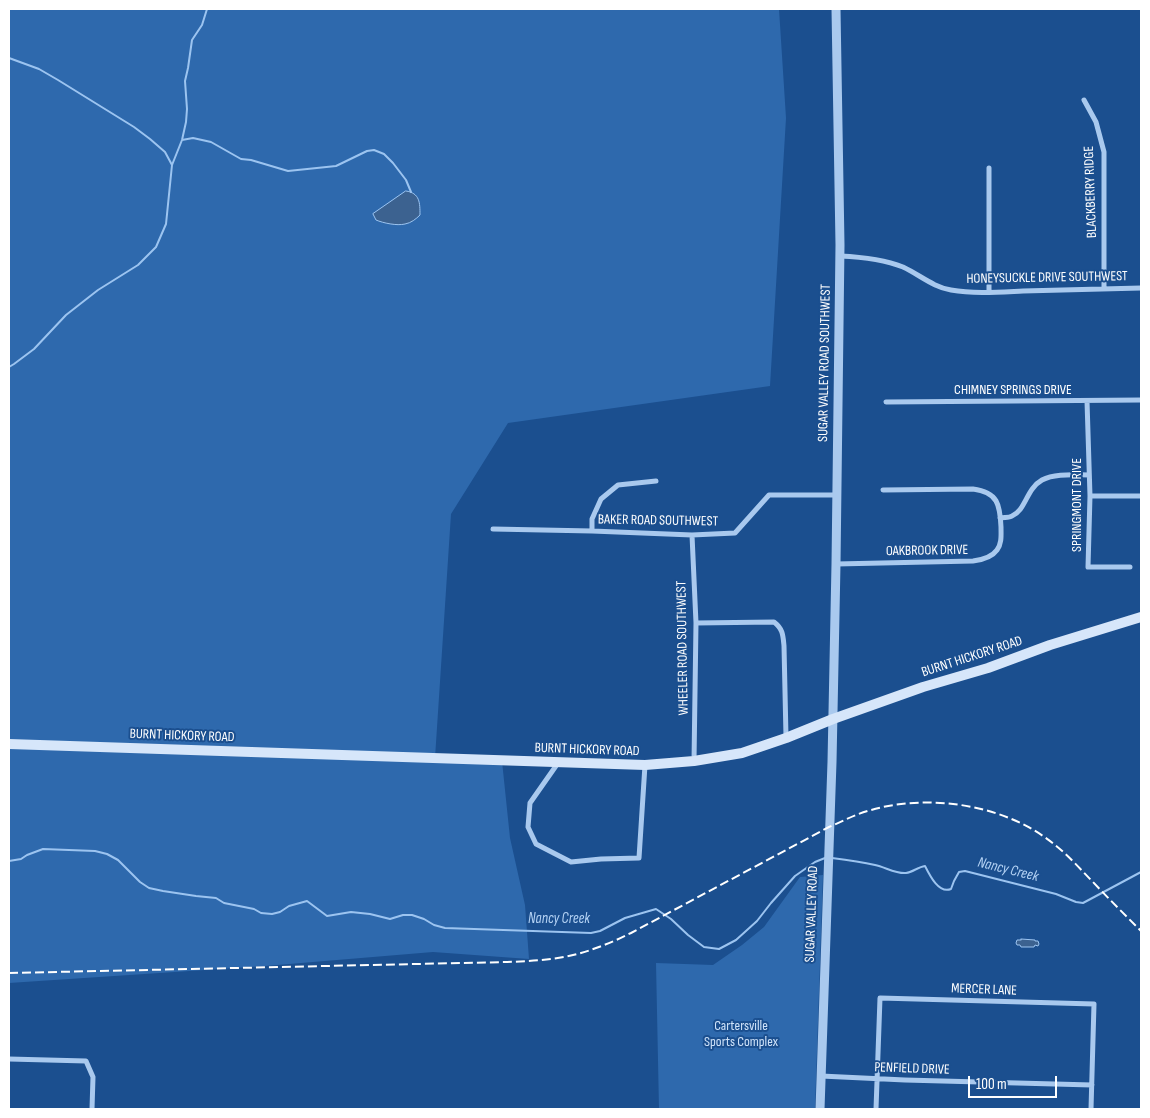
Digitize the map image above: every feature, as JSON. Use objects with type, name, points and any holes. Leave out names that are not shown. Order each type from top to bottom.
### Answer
[{"type":"main road","name":"BURNT HICKORY ROAD","points":[[9,744],[559,763],[645,765],[694,761],[742,753],[923,687],[988,668],[1050,645],[1141,617]]},
{"type":"street","name":"SUGAR VALLEY ROAD SOUTHWEST","points":[[833,719],[840,256],[840,158],[836,9]]},
{"type":"street","name":"BLACKBERRY RIDGE","points":[[1084,100],[1096,122],[1104,152],[1104,289]]},
{"type":"street","points":[[989,168],[989,292]]},
{"type":"street","name":"HONEYSUCKLE DRIVE SOUTHWEST","points":[[840,256],[891,262],[906,268],[932,284],[953,291],[989,292],[1141,288]]},
{"type":"street","name":"CHIMNEY SPRINGS DRIVE","points":[[886,402],[1141,400]]},
{"type":"street","name":"SPRINGMONT DRIVE","points":[[1087,401],[1090,496],[1088,567],[1130,567]]},
{"type":"street","points":[[1000,518],[1010,517],[1019,511],[1031,489],[1041,480],[1057,476],[1089,475]]},
{"type":"street","points":[[592,531],[592,519],[601,499],[618,485],[656,482]]},
{"type":"street","name":"OAKBROOK DRIVE","points":[[836,564],[973,561],[993,554],[997,550],[1001,541],[1000,509],[992,496],[982,490],[883,490]]},
{"type":"street","name":"BAKER ROAD SOUTHWEST","points":[[493,529],[692,535],[735,533],[769,495],[836,495]]},
{"type":"street","points":[[1090,496],[1141,496]]},
{"type":"street","name":"WHEELER ROAD SOUTHWEST","points":[[692,535],[696,623],[694,761]]},
{"type":"street","points":[[696,623],[774,622],[781,628],[783,634],[786,738]]},
{"type":"street","name":"SUGAR VALLEY ROAD","points":[[820,1109],[833,719]]},
{"type":"street","points":[[559,763],[530,803],[528,827],[536,844],[570,862],[638,858],[645,765]]},
{"type":"street","name":"MERCER LANE","points":[[876,1109],[880,998],[1094,1004],[1092,1109]]},
{"type":"street","points":[[9,1059],[86,1061],[93,1077],[92,1109]]},
{"type":"street","name":"PENFIELD DRIVE","points":[[821,1076],[1092,1085]]},
{"type":"green space","points":[[9,9],[779,9],[786,118],[770,386],[508,423],[451,514],[435,758],[502,761],[510,838],[525,905],[529,959],[433,952],[265,966],[9,983]]},
{"type":"green space","name":"Cartersville Sports Complex","points":[[823,875],[815,1109],[659,1109],[656,963],[713,965],[764,927],[800,877]]},
{"type":"shaded area","points":[[406,191],[417,196],[420,215],[411,222],[402,225],[376,220],[373,214]]},
{"type":"shaded area","points":[[1017,940],[1035,940],[1039,944],[1034,947],[1021,947],[1016,943]]},
{"type":"waterway","points":[[9,367],[34,349],[66,315],[98,290],[138,265],[156,247],[166,224],[172,165],[182,140],[186,122],[185,81],[192,40],[202,25],[207,9]]},
{"type":"waterway","points":[[9,58],[39,69],[134,127],[165,152],[172,165]]},
{"type":"waterway","points":[[182,140],[193,138],[211,142],[241,159],[251,160],[288,171],[336,166],[367,151],[374,150],[384,154],[393,163],[406,180],[411,192]]},
{"type":"waterway","name":"Nancy Creek","points":[[9,861],[21,859],[43,849],[95,851],[107,854],[118,860],[140,882],[149,888],[216,898],[224,903],[254,909],[261,913],[272,914],[280,912],[289,906],[307,901],[327,916],[351,912],[390,919],[403,915],[412,915],[445,928],[591,933],[600,931],[625,918],[656,909],[704,947],[719,949],[736,940],[757,921],[795,876],[815,862],[825,858]]},
{"type":"waterway","name":"Nancy Creek","points":[[832,858],[875,865],[902,873],[925,866],[935,883],[947,890],[951,889],[959,872],[965,871],[1056,894],[1083,903],[1141,872]]},
{"type":"railway","points":[[9,973],[507,962],[563,957],[594,949],[625,936],[829,827],[871,810],[894,805],[918,803],[968,806],[1014,820],[1036,831],[1065,854],[1141,931]]}]
